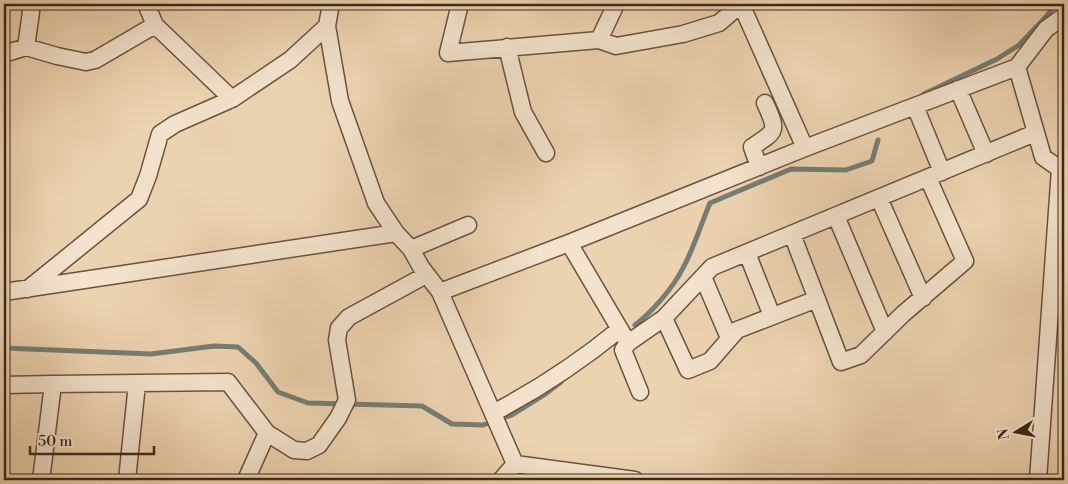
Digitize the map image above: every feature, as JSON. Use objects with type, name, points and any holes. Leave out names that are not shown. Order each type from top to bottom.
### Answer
[{"type":"street","points":[[26,47],[31,12],[29,4]]},
{"type":"street","points":[[146,4],[155,25],[232,99]]},
{"type":"street","points":[[331,4],[327,26],[340,101],[376,202],[396,233],[411,249],[426,275],[440,292],[515,464]]},
{"type":"street","points":[[460,4],[448,53],[599,40],[616,46],[683,34],[719,24],[741,4],[805,148]]},
{"type":"street","points":[[599,40],[616,4]]},
{"type":"street","points":[[440,292],[569,243],[805,148],[1018,67],[1046,29],[1064,17]]},
{"type":"street","points":[[4,54],[26,47],[86,62],[95,60],[155,25]]},
{"type":"street","points":[[28,289],[139,199],[160,134],[175,124],[232,99],[290,60],[327,26]]},
{"type":"street","points":[[507,47],[523,112],[546,153]]},
{"type":"street","points":[[1018,67],[1043,158],[1062,170],[1038,480]]},
{"type":"street","points":[[958,90],[986,154]]},
{"type":"street","points":[[758,167],[752,148],[771,135],[774,128],[772,117],[765,102]]},
{"type":"street","points":[[792,234],[841,362],[861,355],[965,261],[935,175],[914,106]]},
{"type":"street","points":[[493,414],[524,397],[603,343],[664,318],[712,267],[1035,133]]},
{"type":"street","points":[[879,198],[923,298]]},
{"type":"street","points":[[836,216],[885,332]]},
{"type":"street","points":[[411,249],[468,225]]},
{"type":"street","points":[[4,292],[396,233]]},
{"type":"street","points":[[569,243],[624,336],[623,350],[640,392]]},
{"type":"street","points":[[747,253],[772,316]]},
{"type":"street","points":[[4,385],[228,382],[266,433],[294,450],[308,451],[319,445],[338,418],[347,400],[337,340],[339,328],[349,317],[426,275]]},
{"type":"street","points":[[703,277],[730,338]]},
{"type":"street","points":[[664,318],[688,370],[710,360],[737,330],[817,299]]},
{"type":"street","points":[[41,480],[52,384]]},
{"type":"street","points":[[127,480],[138,384]]},
{"type":"street","points":[[246,480],[266,433]]},
{"type":"street","points":[[501,480],[515,464]]},
{"type":"street","points":[[515,464],[635,480]]},
{"type":"waterway","points":[[924,94],[997,59],[1019,45],[1056,4]]},
{"type":"waterway","points":[[635,325],[662,299],[679,276],[691,252],[710,203],[791,169],[846,170],[872,161],[878,140]]},
{"type":"waterway","points":[[4,348],[151,354],[214,346],[238,347],[256,363],[278,392],[308,403],[422,406],[452,424],[483,425],[512,415],[561,382]]}]
